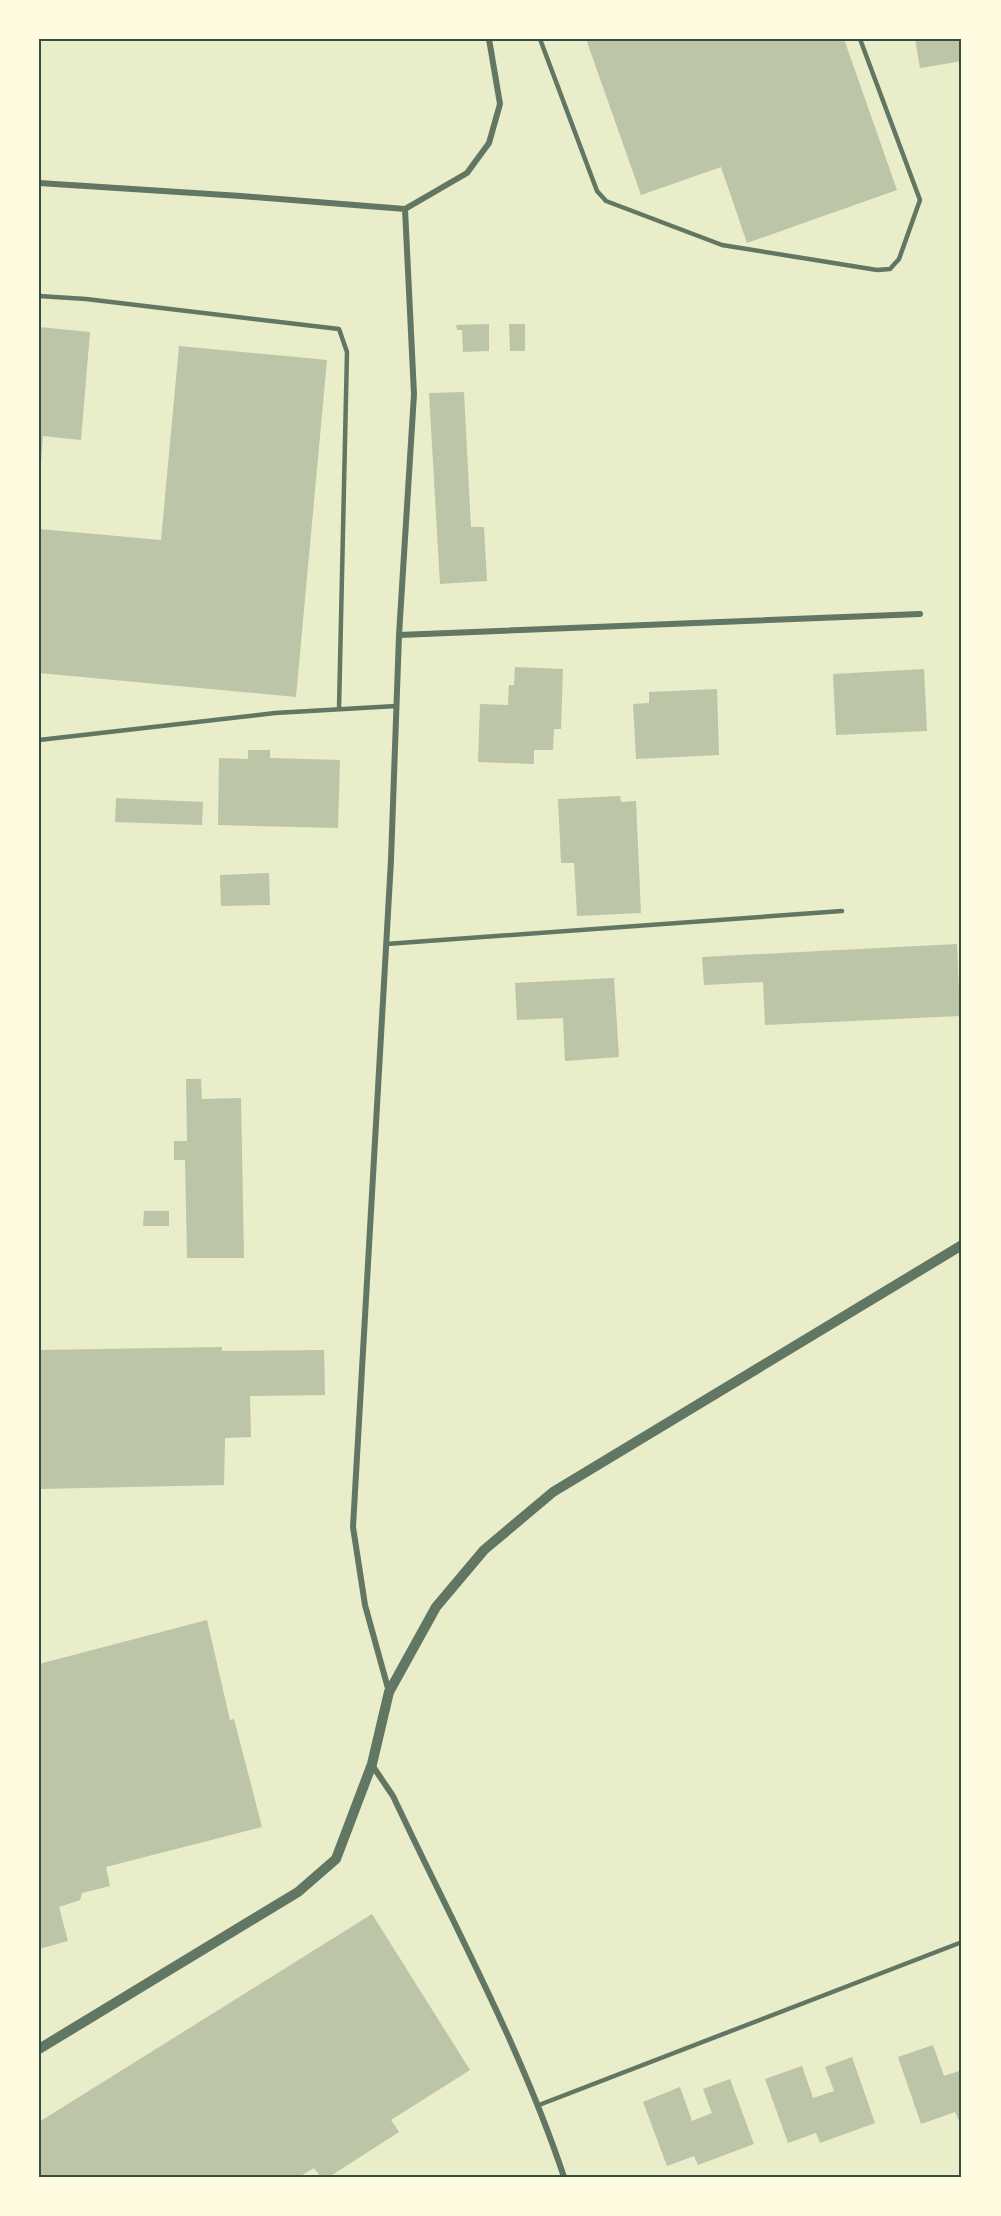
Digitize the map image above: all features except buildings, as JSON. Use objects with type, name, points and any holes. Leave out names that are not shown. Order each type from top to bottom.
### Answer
[{"type":"street","points":[[39,183],[405,208],[467,173],[489,143],[500,104],[489,39]]},
{"type":"street","points":[[389,1692],[365,1605],[353,1527],[386,944],[399,635],[414,394],[405,208]]},
{"type":"street","points":[[399,635],[920,614]]},
{"type":"street","points":[[39,2049],[298,1892],[336,1859],[372,1764],[389,1692],[436,1607],[484,1550],[553,1492],[962,1245]]},
{"type":"street","points":[[372,1764],[393,1796],[503,2026],[539,2105],[564,2177]]},
{"type":"lane","points":[[540,39],[597,191],[606,201],[722,245],[877,270],[890,269],[900,259],[920,200],[860,39]]},
{"type":"lane","points":[[39,296],[86,299],[339,328],[347,352],[339,709]]},
{"type":"lane","points":[[39,740],[263,714],[396,706]]},
{"type":"lane","points":[[386,944],[842,911]]},
{"type":"lane","points":[[539,2105],[962,1942]]}]
